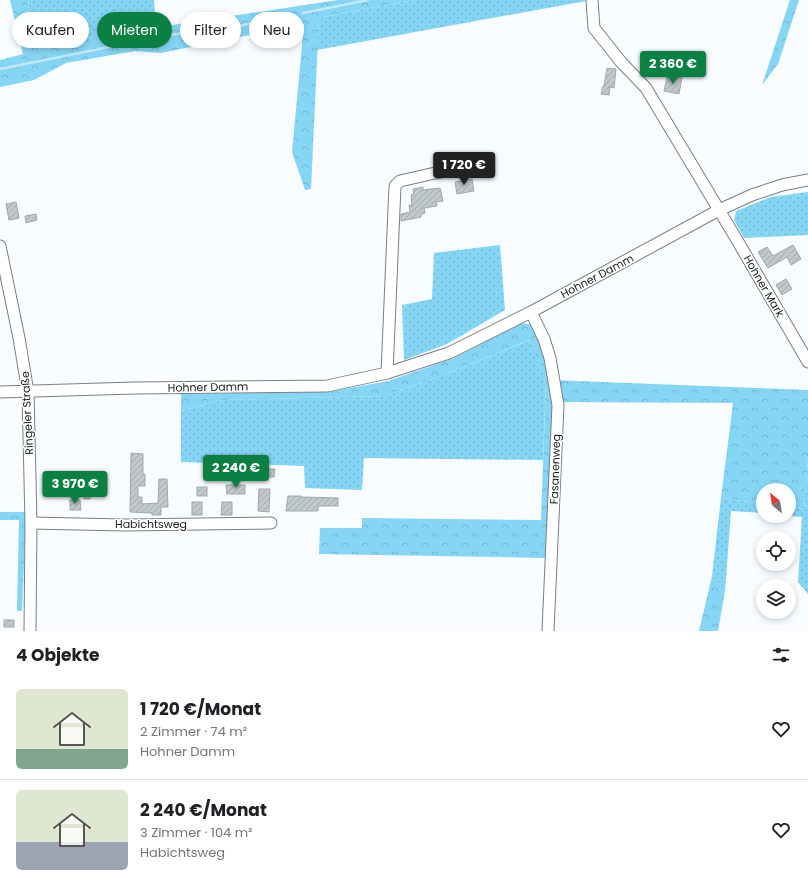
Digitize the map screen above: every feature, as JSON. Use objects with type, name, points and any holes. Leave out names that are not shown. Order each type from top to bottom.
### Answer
[{"type":"street","name":"Hohner Mark","points":[[592,0],[594,28],[646,88],[808,362]]},
{"type":"street","points":[[387,373],[395,186],[400,181],[483,164]]},
{"type":"street","name":"Hohner Damm","points":[[0,392],[135,388],[327,386],[387,373],[449,353],[531,312],[719,210],[752,195],[782,185],[808,180]]},
{"type":"street","name":"Ringeler Straße","points":[[0,246],[19,338],[28,392],[31,523],[30,631]]},
{"type":"street","name":"Fasanenweg","points":[[531,312],[544,339],[548,352],[558,405],[548,631]]},
{"type":"street","name":"Habichtsweg","points":[[31,523],[271,523]]},
{"type":"green space","points":[[10,0],[28,0],[29,12],[13,12]]},
{"type":"green space","points":[[28,0],[154,0],[155,12],[97,12],[97,37],[89,38],[89,12],[29,12]]},
{"type":"green space","points":[[338,0],[412,0],[319,18],[311,189],[305,190],[292,152],[302,48],[304,48],[304,12],[258,12]]},
{"type":"green space","points":[[412,0],[586,1],[317,50],[319,18]]},
{"type":"green space","points":[[790,0],[799,0],[778,64],[762,85]]},
{"type":"green space","points":[[249,13],[249,35],[241,37],[241,15]]},
{"type":"green space","points":[[180,24],[180,48],[186,48],[161,53],[135,51],[66,63],[34,80],[0,87],[0,60],[23,54],[22,48],[89,48],[89,38],[97,36],[97,48],[172,48],[172,25]]},
{"type":"green space","points":[[808,192],[808,235],[744,238],[734,220],[736,211],[771,197]]},
{"type":"green space","points":[[500,245],[505,310],[447,344],[404,360],[402,305],[432,299],[434,253]]},
{"type":"green space","points":[[522,323],[534,325],[541,342],[550,380],[808,390],[808,459],[804,509],[796,508],[796,483],[756,483],[756,503],[721,498],[733,403],[554,402],[546,558],[319,554],[320,528],[362,528],[362,518],[541,520],[546,380],[529,340],[452,372],[385,396],[222,400],[181,411],[181,394],[328,392],[388,381],[452,359]]},
{"type":"green space","points":[[530,340],[546,380],[543,460],[364,458],[362,490],[305,488],[304,466],[181,462],[181,411],[222,400],[385,396],[452,372]]},
{"type":"green space","points":[[808,459],[808,594],[798,582],[802,517],[796,517],[796,508],[804,509]]},
{"type":"green space","points":[[721,498],[756,503],[756,513],[731,511],[725,591],[712,576]]},
{"type":"green space","points":[[0,512],[26,512],[22,611],[17,611],[19,520],[0,520]]},
{"type":"green space","points":[[712,576],[725,591],[718,631],[699,631]]},
{"type":"building","points":[[607,68],[616,69],[614,88],[610,87],[609,95],[601,94]]},
{"type":"building","points":[[674,76],[682,77],[679,94],[664,91],[667,77],[674,78]]},
{"type":"building","points":[[472,179],[474,191],[457,194],[455,182]]},
{"type":"building","points":[[423,187],[423,190],[440,188],[443,201],[436,202],[437,206],[424,208],[425,213],[421,214],[421,217],[401,221],[401,214],[410,212],[409,205],[412,205],[411,195],[414,194],[413,189]]},
{"type":"building","points":[[16,202],[19,218],[9,220],[6,204]]},
{"type":"building","points":[[36,214],[37,220],[26,223],[25,216]]},
{"type":"building","points":[[793,245],[801,259],[791,265],[787,257],[768,268],[758,252],[767,247],[773,256]]},
{"type":"building","points":[[786,279],[792,289],[782,295],[776,285]]},
{"type":"building","points":[[131,453],[143,454],[143,474],[145,474],[145,486],[138,486],[138,497],[142,497],[142,504],[158,503],[159,479],[167,479],[168,507],[161,507],[161,515],[130,512]]},
{"type":"building","points":[[263,469],[275,469],[274,477],[263,477]]},
{"type":"building","points":[[58,473],[70,473],[69,494],[57,493]]},
{"type":"building","points":[[83,484],[96,484],[95,494],[90,494],[90,499],[84,499]]},
{"type":"building","points":[[226,485],[245,485],[245,494],[227,494]]},
{"type":"building","points":[[197,487],[207,487],[207,496],[197,496]]},
{"type":"building","points":[[259,489],[270,489],[269,512],[258,511]]},
{"type":"building","points":[[288,496],[338,498],[338,506],[318,506],[318,511],[286,511]]},
{"type":"building","points":[[70,500],[80,500],[81,510],[70,510]]},
{"type":"building","points":[[192,502],[202,502],[202,515],[192,515]]},
{"type":"building","points":[[222,502],[232,502],[232,515],[221,515]]},
{"type":"building","points":[[4,620],[14,620],[14,627],[4,627]]},
{"type":"waterway","points":[[304,13],[368,0]]},
{"type":"waterway","points":[[0,69],[169,35],[249,24]]}]
